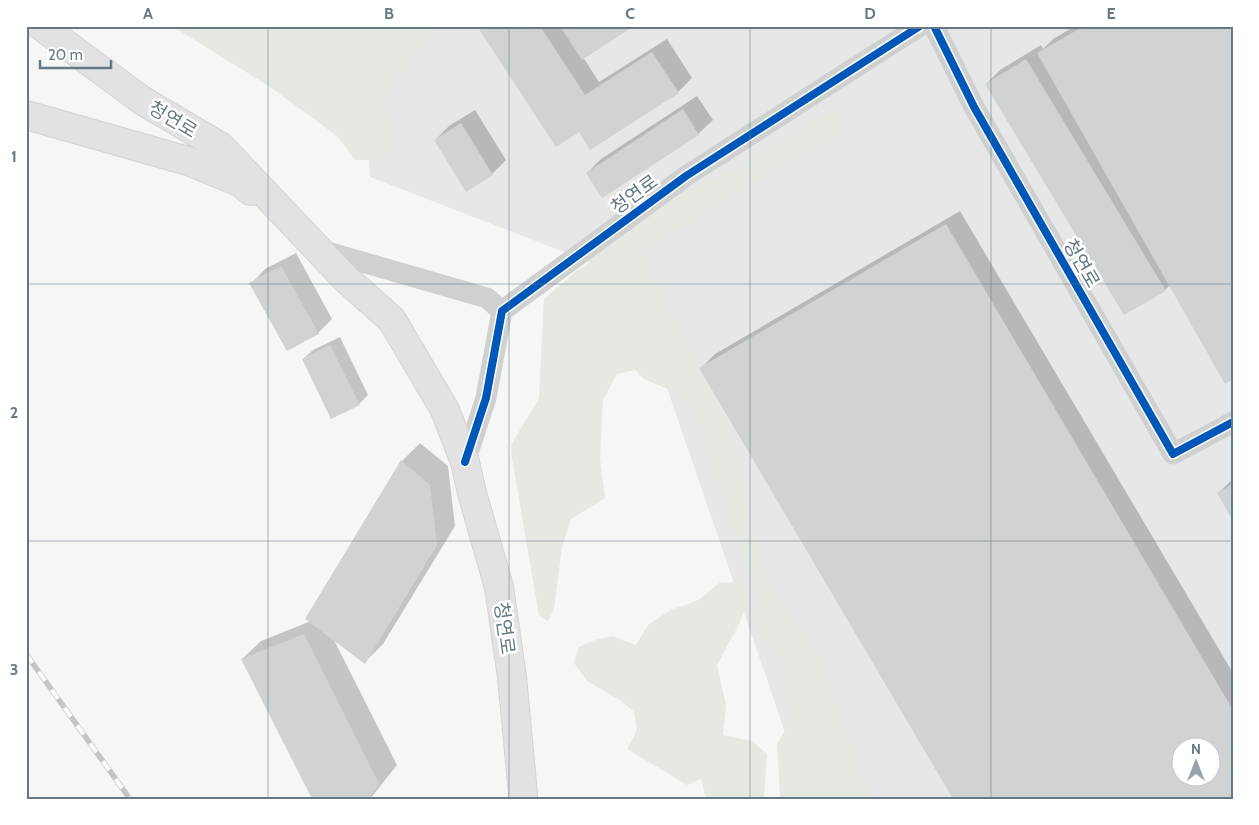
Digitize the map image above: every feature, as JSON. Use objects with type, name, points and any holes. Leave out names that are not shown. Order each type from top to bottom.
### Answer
[{"type":"main road","name":"청연로","points":[[41,26],[143,101],[221,148],[315,248],[392,320],[445,410],[465,462],[499,588],[527,797]]},
{"type":"main road","name":"청연로","points":[[26,115],[188,161],[241,183],[293,225]]},
{"type":"street","name":"청연로","points":[[502,312],[686,176],[920,26]]},
{"type":"street","name":"청연로","points":[[934,26],[974,107],[1173,454],[1233,422]]},
{"type":"street","points":[[315,248],[487,298],[502,312],[486,398],[465,462]]},
{"type":"shaded area","points":[[172,26],[436,26],[430,38],[401,70],[387,91],[386,111],[393,146],[384,160],[355,160],[338,137],[306,113],[267,85]]},
{"type":"shaded area","points":[[425,26],[1233,26],[1233,799],[808,799],[629,277],[370,177],[364,82]]},
{"type":"shaded area","points":[[833,113],[847,127],[821,146],[752,182],[640,253],[733,435],[751,527],[772,591],[824,665],[837,709],[871,799],[780,799],[777,744],[795,714],[780,682],[787,666],[764,641],[756,623],[752,620],[759,604],[759,592],[742,559],[706,448],[702,422],[682,395],[644,379],[635,370],[617,374],[603,400],[600,459],[605,498],[571,519],[562,547],[554,609],[548,621],[539,616],[511,445],[539,398],[544,299],[574,273],[681,196]]},
{"type":"shaded area","points":[[743,581],[749,601],[717,665],[726,705],[723,735],[752,741],[767,754],[764,799],[706,799],[701,779],[687,785],[627,749],[637,730],[634,712],[620,700],[587,681],[574,663],[579,647],[597,639],[613,636],[636,645],[648,625],[672,609],[700,599],[719,583]]},
{"type":"building","points":[[477,26],[540,26],[585,95],[652,52],[679,93],[590,150],[579,132],[556,147]]},
{"type":"building","points":[[560,26],[634,26],[582,60]]},
{"type":"building","points":[[1084,26],[1233,26],[1233,380],[1225,384],[1037,53]]},
{"type":"building","points":[[1026,59],[1166,291],[1124,315],[985,84]]},
{"type":"building","points":[[683,109],[699,135],[602,198],[586,173]]},
{"type":"building","points":[[461,123],[493,175],[466,192],[434,140]]},
{"type":"building","points":[[946,224],[1233,710],[1233,799],[953,799],[699,368]]},
{"type":"building","points":[[281,266],[319,334],[287,351],[249,283]]},
{"type":"building","points":[[330,345],[360,405],[331,419],[302,359]]},
{"type":"building","points":[[401,460],[430,485],[437,545],[365,664],[305,619]]},
{"type":"building","points":[[1233,484],[1233,521],[1217,493]]},
{"type":"building","points":[[304,634],[379,784],[368,799],[312,799],[241,659]]},
{"type":"railway","points":[[26,654],[130,799]]},
{"type":"cycle path","points":[[465,462],[486,398],[502,311],[686,176],[920,26]]},
{"type":"cycle path","points":[[934,26],[974,107],[1173,454],[1233,422]]}]
